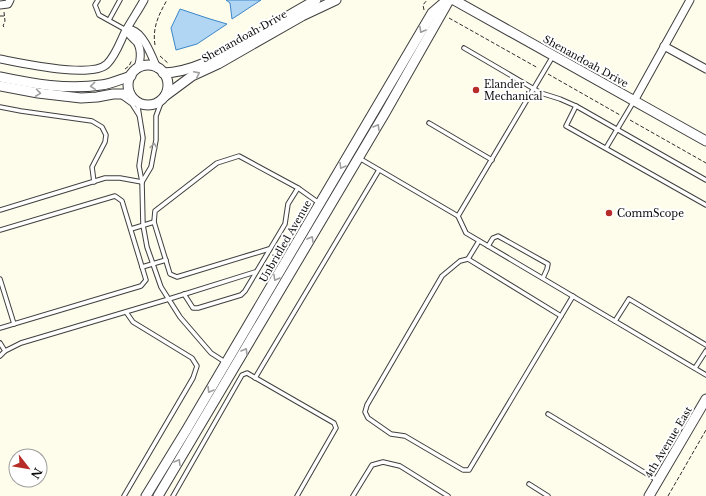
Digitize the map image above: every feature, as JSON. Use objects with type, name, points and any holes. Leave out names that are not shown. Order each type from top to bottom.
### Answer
[{"type":"street","points":[[2,8],[8,4],[10,0]]},
{"type":"street","points":[[0,59],[38,67],[74,70],[96,69],[107,65],[114,56],[126,30],[144,0]]},
{"type":"street","name":"Shenandoah Drive","points":[[160,70],[177,73],[221,55],[316,0]]},
{"type":"street","name":"Shenandoah Drive","points":[[163,98],[192,76],[231,58],[302,16],[336,0]]},
{"type":"street","name":"Unbridled Avenue","points":[[146,496],[230,366],[358,158],[439,11],[448,0]]},
{"type":"street","name":"Shenandoah Drive","points":[[454,0],[706,141]]},
{"type":"street","points":[[634,100],[690,0]]},
{"type":"street","name":"Unbridled Avenue","points":[[158,496],[320,204],[432,13],[439,11]]},
{"type":"street","points":[[126,30],[140,41],[168,84],[163,98],[151,105],[144,105],[136,101],[130,94],[128,88],[133,73],[139,66],[140,41]]},
{"type":"street","points":[[664,46],[706,69]]},
{"type":"street","points":[[0,77],[35,84],[79,87],[102,85],[133,73],[146,66],[160,70]]},
{"type":"street","points":[[0,86],[38,93],[82,98],[113,94],[130,94]]},
{"type":"street","name":"4th Avenue East","points":[[649,496],[706,399]]},
{"type":"lane","points":[[98,0],[95,5],[99,15],[126,30]]},
{"type":"lane","points":[[109,20],[120,0]]},
{"type":"lane","points":[[464,48],[541,93],[576,106],[706,180]]},
{"type":"lane","points":[[458,216],[553,55]]},
{"type":"lane","points":[[113,94],[124,97],[132,104],[140,118]]},
{"type":"lane","points":[[142,182],[151,166],[156,140],[156,116],[163,98]]},
{"type":"lane","points":[[606,148],[618,130],[634,100]]},
{"type":"lane","points":[[136,101],[143,138],[139,166],[142,182],[143,225],[147,247],[161,286],[180,317],[211,353],[242,375]]},
{"type":"lane","points":[[576,106],[566,126],[706,205]]},
{"type":"lane","points":[[0,107],[92,121],[102,128],[106,135],[106,142],[92,167],[94,182]]},
{"type":"lane","points":[[429,123],[492,160]]},
{"type":"lane","points":[[350,153],[458,216],[466,233],[706,375]]},
{"type":"lane","points":[[269,249],[177,277],[170,274],[154,222],[155,210],[217,163],[239,156],[298,188],[320,204]]},
{"type":"lane","points":[[256,378],[379,170]]},
{"type":"lane","points":[[0,210],[105,178],[120,178],[142,182]]},
{"type":"lane","points":[[184,294],[193,308],[198,308],[241,295],[245,291],[284,224],[288,204],[298,188]]},
{"type":"lane","points":[[0,230],[115,196],[122,201],[146,280],[141,286],[0,328]]},
{"type":"lane","points":[[131,229],[154,222]]},
{"type":"lane","points":[[488,246],[493,238],[498,236],[548,264],[543,278]]},
{"type":"lane","points":[[468,259],[479,240]]},
{"type":"lane","points":[[561,316],[468,259],[460,261],[442,276],[367,404],[365,412],[368,418],[391,434],[405,436],[463,470],[469,470],[573,296]]},
{"type":"lane","points":[[142,267],[166,260]]},
{"type":"lane","points":[[0,356],[5,351],[21,343],[255,272]]},
{"type":"lane","points":[[0,279],[14,324]]},
{"type":"lane","points":[[615,321],[629,298],[706,345]]},
{"type":"lane","points":[[124,496],[195,375],[197,366],[192,358],[133,322],[126,312]]},
{"type":"lane","points":[[0,343],[5,351]]},
{"type":"lane","points":[[696,368],[706,351]]},
{"type":"lane","points":[[173,496],[242,375],[247,373],[334,423],[336,428],[297,496]]},
{"type":"lane","points":[[548,414],[658,481]]},
{"type":"lane","points":[[353,496],[372,465],[383,462],[400,466],[448,496]]},
{"type":"lane","points":[[529,484],[548,496]]},
{"type":"path","points":[[155,48],[154,32],[156,23],[167,0]]},
{"type":"path","points":[[423,5],[426,4],[439,11],[706,163]]},
{"type":"path","points":[[2,8],[4,16],[3,26],[5,28]]},
{"type":"path","points":[[668,496],[706,430]]},
{"type":"water","points":[[226,0],[261,0],[232,19],[230,3]]},
{"type":"water","points":[[180,9],[227,24],[197,44],[176,50],[171,28]]},
{"type":"place","name":"Elander Mechanical","points":[[476,90]]},
{"type":"place","name":"CommScope","points":[[609,213]]}]
